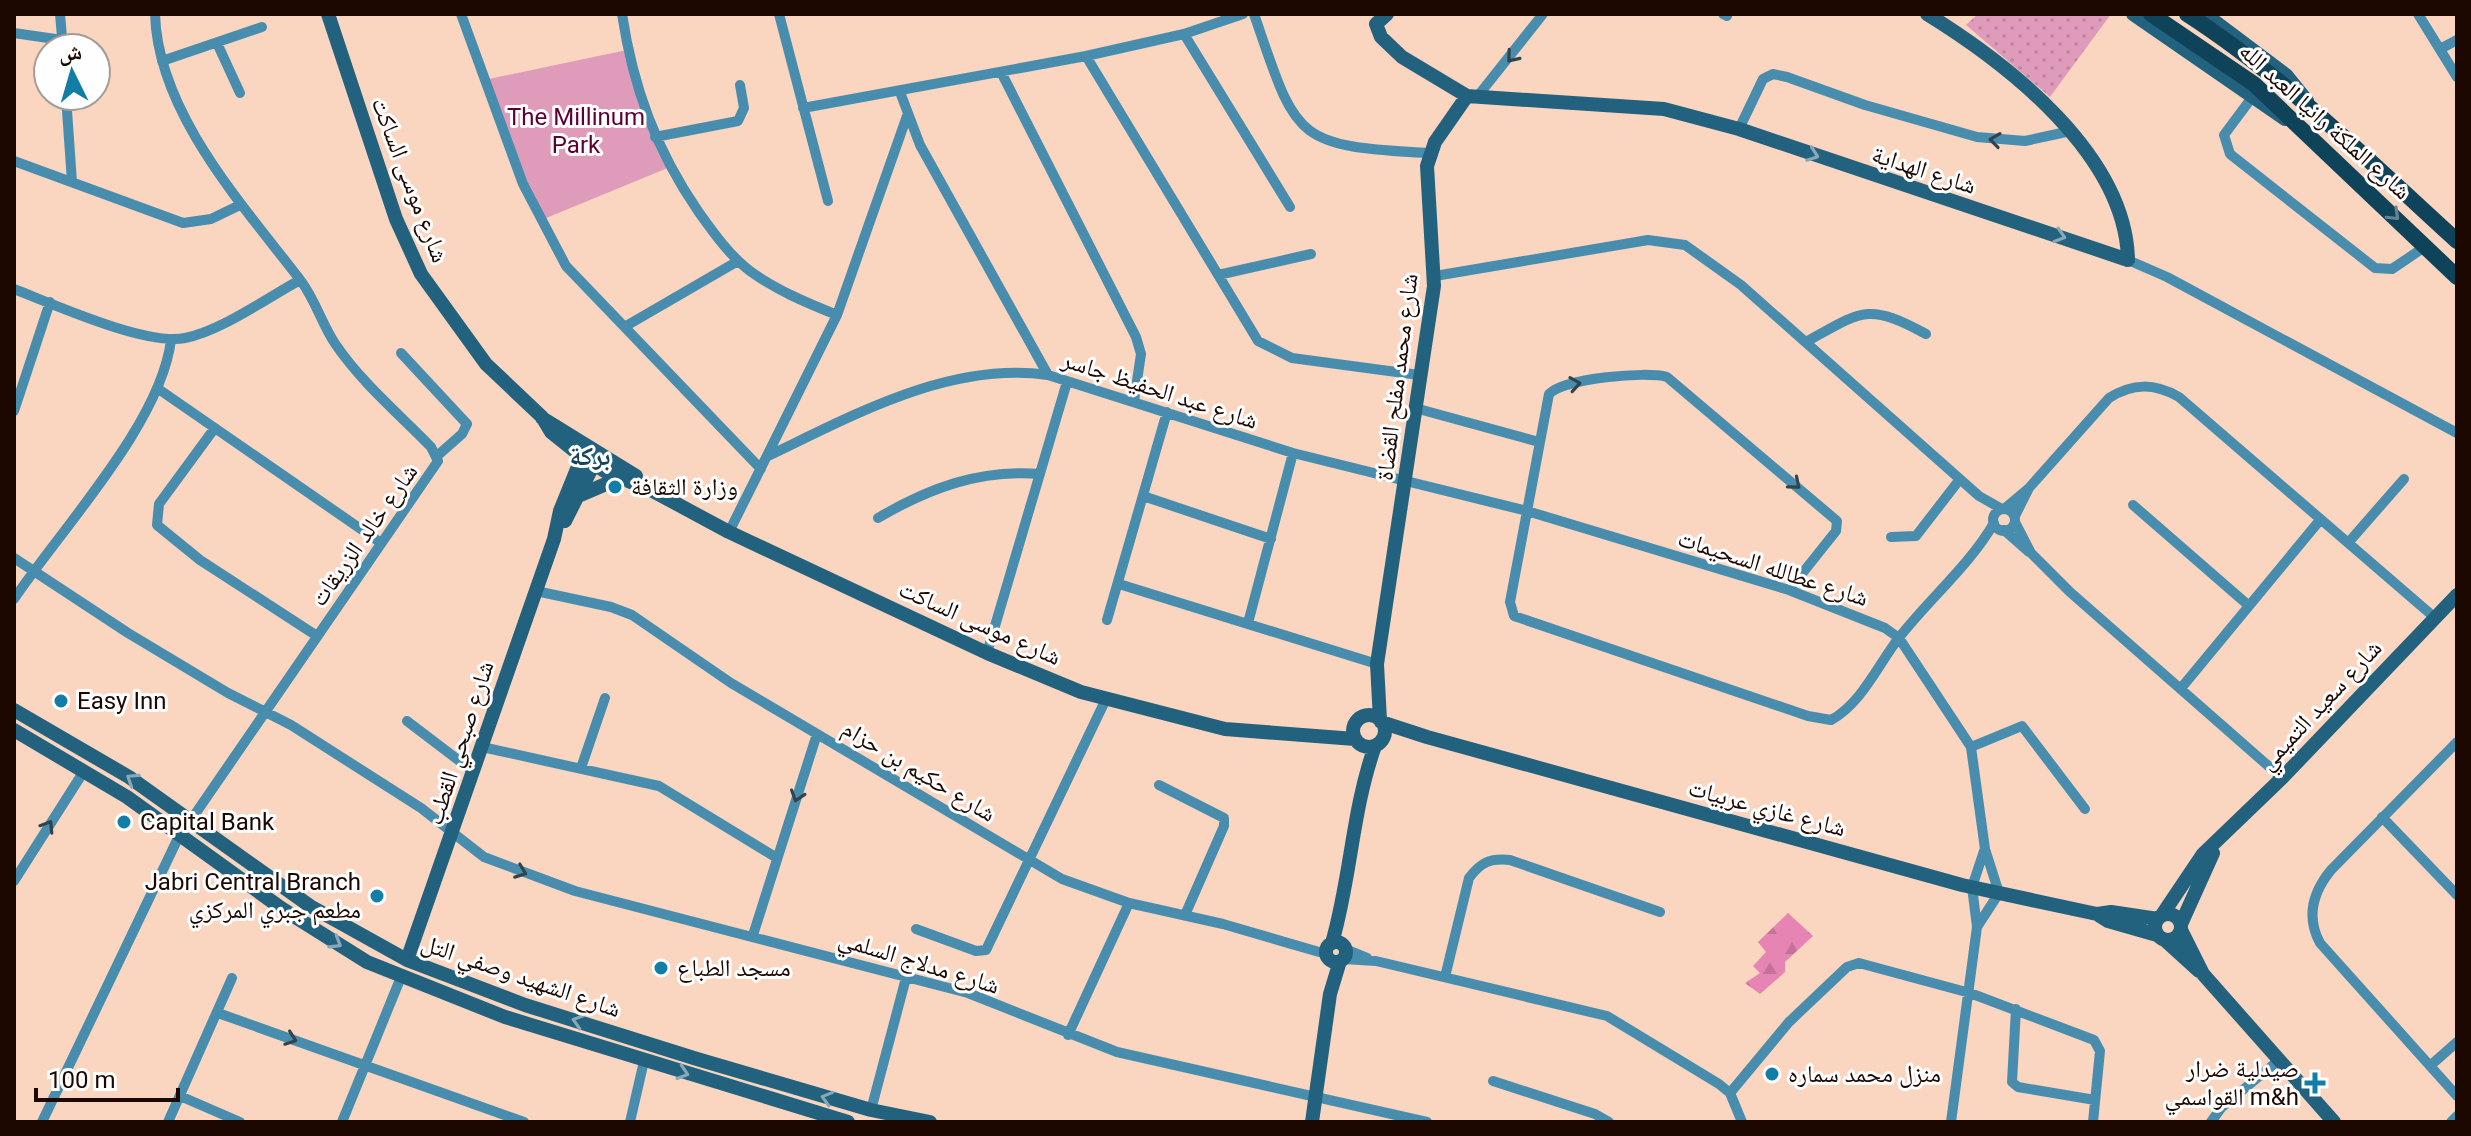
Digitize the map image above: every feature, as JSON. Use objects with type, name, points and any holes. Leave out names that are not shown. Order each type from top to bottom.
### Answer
[{"type":"main road","name":"شارع الملكة رانيا العبد الله","points":[[2151,14],[2228,63],[2297,123],[2457,277]]},
{"type":"main road","name":"شارع الملكة رانيا العبد الله","points":[[2187,14],[2263,67],[2311,107],[2457,241]]},
{"type":"street","name":"شارع خالد الزريقات","points":[[155,14],[162,61],[189,120],[240,205],[300,280],[351,366],[437,456],[436,466],[191,820]]},
{"type":"street","name":"شارع موسى الساكت","points":[[328,14],[396,219],[421,274],[486,364],[542,417],[558,425],[620,478],[651,490],[729,532],[987,653],[1106,699],[1225,729],[1312,733],[1357,741]]},
{"type":"street","points":[[461,14],[539,221],[577,280],[626,326],[761,469]]},
{"type":"street","points":[[622,14],[631,67],[655,137],[680,184],[738,261],[775,287],[837,315]]},
{"type":"street","points":[[779,14],[828,201]]},
{"type":"street","points":[[803,108],[1086,56],[1184,34],[1243,14]]},
{"type":"street","points":[[1254,14],[1281,94],[1302,127],[1317,138],[1349,147],[1429,153],[1543,14]]},
{"type":"street","points":[[2133,14],[2276,115],[2297,123]]},
{"type":"street","points":[[2205,14],[2286,75],[2311,107]]},
{"type":"street","points":[[2418,14],[2457,77]]},
{"type":"street","points":[[1936,16],[2007,72],[2071,131],[2099,170],[2115,203],[2125,233],[2128,260]]},
{"type":"street","name":"شارع الهداية","points":[[1378,17],[1381,37],[1402,57],[1472,97],[1652,107],[1739,129],[2128,260],[2167,277],[2457,433]]},
{"type":"street","points":[[162,61],[262,27]]},
{"type":"street","points":[[1184,34],[1290,207]]},
{"type":"street","points":[[2440,49],[2457,40]]},
{"type":"street","points":[[217,43],[240,93]]},
{"type":"street","points":[[1086,56],[1255,336],[1277,354],[1337,366],[1419,375]]},
{"type":"street","points":[[1001,72],[1136,337],[1141,354],[1134,401]]},
{"type":"street","points":[[1739,129],[1763,79],[1778,74],[1865,105],[1977,137],[2025,141],[2071,131]]},
{"type":"street","points":[[655,137],[738,121],[744,108],[740,85]]},
{"type":"street","points":[[900,92],[907,116],[1048,375]]},
{"type":"street","points":[[2253,96],[2224,135],[2230,154],[2375,268],[2392,269],[2426,246]]},
{"type":"street","points":[[67,112],[72,182]]},
{"type":"street","points":[[729,532],[837,315],[907,116]]},
{"type":"street","name":"شارع محمد مفلح القضاة","points":[[1359,720],[1377,668],[1435,276],[1426,185],[1429,153]]},
{"type":"street","points":[[14,161],[183,223],[211,219],[240,205]]},
{"type":"street","points":[[1435,276],[1648,240],[1673,241],[1714,263],[1979,496],[2015,519],[2031,553]]},
{"type":"street","points":[[1218,275],[1311,254]]},
{"type":"street","points":[[626,326],[738,261]]},
{"type":"street","points":[[14,289],[134,332],[171,340],[199,334],[300,280]]},
{"type":"street","points":[[14,411],[50,302]]},
{"type":"street","points":[[1806,342],[1861,314],[1877,312],[1892,316],[1926,334]]},
{"type":"street","points":[[14,599],[104,474],[157,388],[171,340]]},
{"type":"street","points":[[401,353],[467,424],[462,434],[437,456]]},
{"type":"street","name":"شارع عبد الحفيظ جاسر","points":[[768,456],[900,396],[945,382],[1008,373],[1048,375],[1293,453],[1407,479]]},
{"type":"street","points":[[1789,590],[1836,531],[1837,521],[1667,377],[1644,373],[1555,388],[1546,402],[1510,602],[1514,616],[1808,716],[1831,720],[1852,703],[1899,638],[1978,548],[1998,526],[2015,519],[2029,488]]},
{"type":"street","points":[[987,653],[1067,382]]},
{"type":"street","points":[[1998,526],[2003,509],[2029,488],[2109,398],[2124,389],[2152,386],[2179,397],[2434,617]]},
{"type":"street","points":[[157,388],[381,543]]},
{"type":"street","points":[[1415,408],[1539,442]]},
{"type":"street","points":[[1107,620],[1167,412]]},
{"type":"street","points":[[214,429],[159,504],[157,525],[191,553],[317,636]]},
{"type":"street","points":[[1248,623],[1293,453]]},
{"type":"street","name":"شارع موسى الساكت","points":[[590,455],[642,480],[651,490]]},
{"type":"street","name":"شارع صبحي القطب","points":[[554,539],[577,496],[590,455]]},
{"type":"street","name":"شارع صبحي القطب","points":[[407,960],[554,539],[560,511],[590,455]]},
{"type":"street","points":[[878,518],[910,499],[964,479],[1009,472],[1040,474]]},
{"type":"street","points":[[577,496],[589,488],[620,478]]},
{"type":"street","name":"شارع عطالله السحيمات","points":[[1407,479],[1527,511],[1789,590],[1861,616],[1899,638],[1971,747],[1985,849],[1999,893]]},
{"type":"street","points":[[1891,537],[1916,536],[1960,479]]},
{"type":"street","points":[[2348,543],[2404,479]]},
{"type":"street","points":[[1143,496],[1271,539]]},
{"type":"street","points":[[1979,496],[1998,526],[2282,778]]},
{"type":"street","points":[[2133,505],[2248,605]]},
{"type":"street","points":[[2182,687],[2320,520]]},
{"type":"street","name":"شارع مدلاج السلمي","points":[[14,558],[34,568],[128,633],[265,712],[421,808],[484,857],[575,891],[968,993],[1117,1052],[1427,1122]]},
{"type":"street","points":[[1119,584],[1248,623],[1377,668]]},
{"type":"street","name":"شارع حكيم بن حزام","points":[[536,591],[611,607],[632,615],[731,683],[1030,860],[1091,891],[1301,945],[1607,1016],[1666,1049],[1730,1093]]},
{"type":"street","name":"شارع سعيد التميمي","points":[[2160,917],[2189,872],[2457,595]]},
{"type":"street","name":"شارع محمد مفلح القضاة","points":[[1377,668],[1381,721]]},
{"type":"street","points":[[581,768],[605,698]]},
{"type":"street","points":[[916,929],[976,951],[986,950],[1106,699]]},
{"type":"street","name":"شارع الشهيد وصفي التل","points":[[14,710],[129,777],[291,893],[407,960],[525,1005],[871,1110],[930,1122]]},
{"type":"street","points":[[1312,1122],[1361,786],[1385,732],[1381,721],[1372,716],[1359,720],[1357,741],[1361,786]]},
{"type":"street","name":"شارع موسى الساكت","points":[[1312,733],[1359,720]]},
{"type":"street","points":[[407,721],[474,772]]},
{"type":"street","name":"شارع غازي عربيات","points":[[1381,721],[1427,737],[1972,887],[2097,914],[2111,912],[2160,917],[2171,914],[2181,927],[2203,974]]},
{"type":"street","points":[[1971,747],[2022,726],[2085,809]]},
{"type":"street","name":"شارع الشهيد وصفي التل","points":[[14,730],[84,771],[180,834],[256,891],[367,962],[505,1017],[800,1115],[848,1122]]},
{"type":"street","points":[[753,935],[817,734]]},
{"type":"street","name":"شارع غازي عربيات","points":[[1378,743],[1427,737]]},
{"type":"street","points":[[1357,741],[1378,743]]},
{"type":"street","points":[[2457,742],[2322,881],[2312,906],[2313,924],[2329,955],[2457,1096]]},
{"type":"street","points":[[482,747],[638,779],[678,794],[777,858]]},
{"type":"street","points":[[14,881],[84,771]]},
{"type":"street","points":[[1159,785],[1224,818],[1224,826],[1185,915]]},
{"type":"street","points":[[2382,817],[2457,894]]},
{"type":"street","points":[[42,1122],[180,834]]},
{"type":"street","name":"شارع سعيد التميمي","points":[[2181,927],[2216,845]]},
{"type":"street","name":"شارع عطالله السحيمات","points":[[1972,887],[1985,849]]},
{"type":"street","points":[[1445,977],[1469,878],[1478,866],[1493,858],[1510,860],[1660,912]]},
{"type":"street","points":[[256,891],[265,876]]},
{"type":"street","points":[[1951,1122],[1977,927],[1972,887]]},
{"type":"street","points":[[281,908],[291,893]]},
{"type":"street","points":[[1977,927],[1999,893]]},
{"type":"street","points":[[1068,1035],[1129,903]]},
{"type":"street","name":"شارع غازي عربيات","points":[[2097,914],[2108,921],[2162,938],[2183,960],[2203,974],[2334,1122]]},
{"type":"street","points":[[2160,917],[2162,938],[2176,938],[2181,927]]},
{"type":"street","points":[[1742,1122],[1730,1093],[1789,1022],[1852,964],[1866,963],[1970,993],[2089,1036],[2097,1043],[2093,1122]]},
{"type":"street","points":[[342,1122],[401,977]]},
{"type":"street","points":[[168,1122],[232,978]]},
{"type":"street","points":[[871,1110],[906,978]]},
{"type":"street","points":[[2016,1009],[2012,1082],[2018,1087],[2095,1100]]},
{"type":"street","points":[[218,1013],[524,1122]]},
{"type":"street","points":[[2431,1065],[2457,1042]]},
{"type":"street","points":[[2211,1122],[2221,1108],[2279,1060]]},
{"type":"street","points":[[630,1122],[644,1061]]},
{"type":"street","points":[[1493,1081],[1595,1114],[1609,1122]]},
{"type":"street","points":[[180,1096],[240,1122]]},
{"type":"street","points":[[2451,1122],[2457,1116]]},
{"type":"green space","points":[[1978,14],[2111,14],[2050,97],[1966,25]]},
{"type":"green space","name":"The Millinum Park","points":[[627,50],[670,167],[539,221],[484,80]]},
{"type":"green space","points":[[1788,913],[1813,936],[1785,962],[1785,972],[1760,994],[1745,983],[1760,973],[1753,966],[1766,952],[1758,942]]},
{"type":"place","name":"وزارة الثقافة","points":[[615,487]]},
{"type":"place","name":"Easy Inn","points":[[61,701]]},
{"type":"place","name":"Capital Bank","points":[[124,822]]},
{"type":"place","name":"Jabri Central Branch مطعم جبري المركزي","points":[[377,896]]},
{"type":"place","name":"مسجد الطباع","points":[[661,968]]},
{"type":"place","name":"منزل محمد سماره","points":[[1772,1074]]},
{"type":"place","name":"صيدلية ضرار القواسمي m&h","points":[[2315,1083]]},
{"type":"district","name":"بركة","points":[[590,456]]}]
